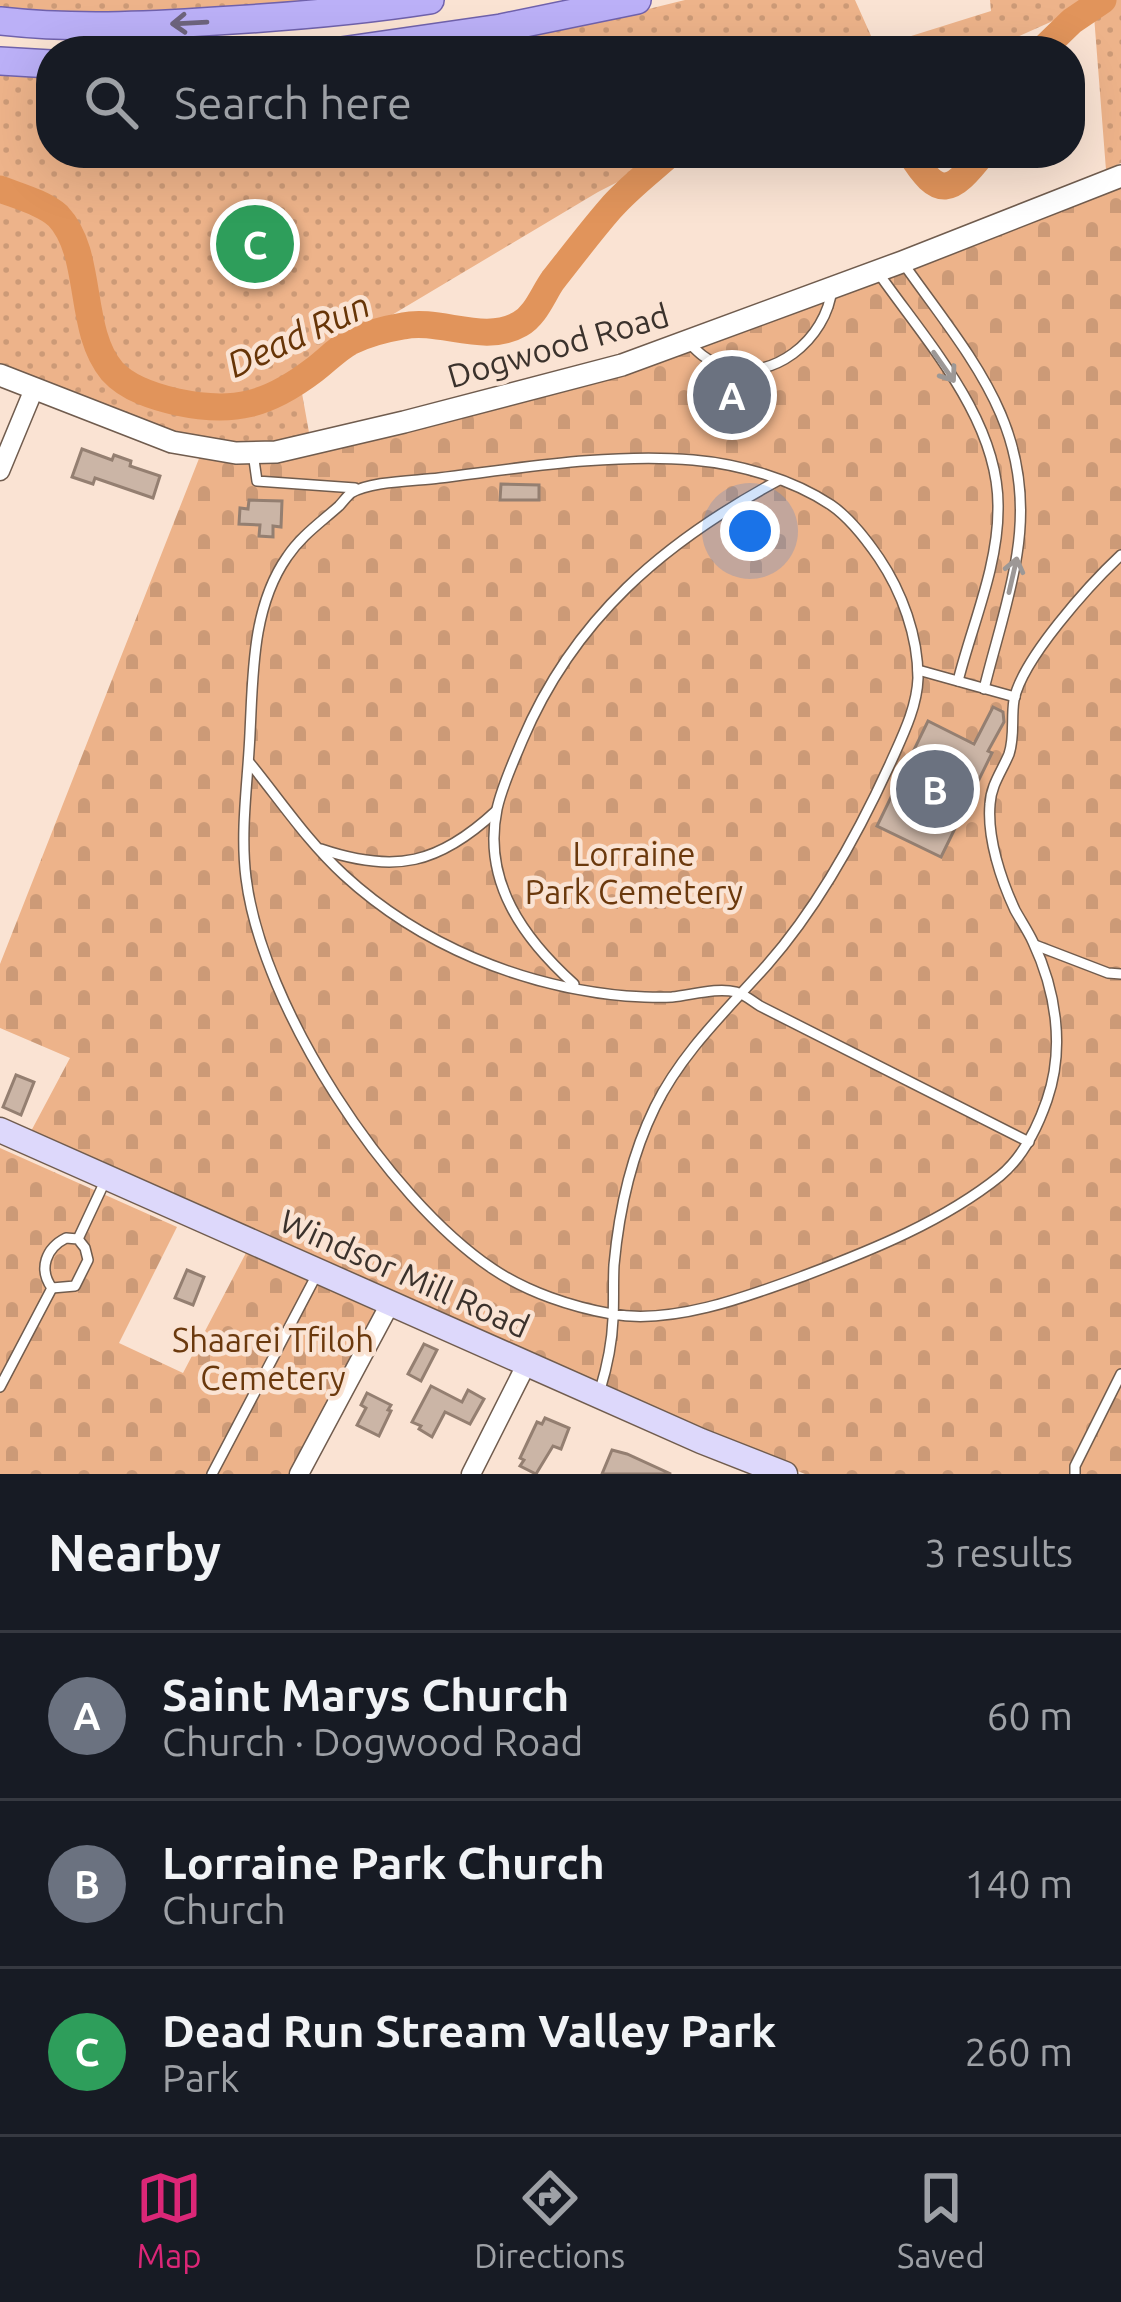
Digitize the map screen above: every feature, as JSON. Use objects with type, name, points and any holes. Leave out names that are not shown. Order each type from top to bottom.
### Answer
[{"type":"main road","points":[[0,21],[174,24],[290,17],[430,0]]},
{"type":"main road","points":[[445,36],[637,0]]},
{"type":"main road","points":[[0,61],[36,63]]},
{"type":"main road","name":"Windsor Mill Road","points":[[0,1130],[598,1396],[785,1474]]},
{"type":"street","name":"Dogwood Road","points":[[0,375],[172,442],[219,452],[254,453],[311,445],[560,383],[688,342],[1121,176]]},
{"type":"street","points":[[0,471],[34,389]]},
{"type":"street","points":[[299,1474],[391,1302]]},
{"type":"street","points":[[471,1474],[527,1364]]},
{"type":"lane","points":[[902,262],[984,379],[1016,453],[1021,492],[1017,559],[985,689]]},
{"type":"lane","points":[[877,271],[962,392],[986,442],[998,494],[992,555],[958,681]]},
{"type":"lane","points":[[688,342],[702,356],[731,369],[769,366],[809,341],[821,326],[832,288]]},
{"type":"lane","points":[[254,453],[257,482],[356,488],[634,460],[692,460],[779,480],[830,504],[852,523],[890,574],[905,608],[918,670],[916,696],[867,814],[796,926],[687,1055],[666,1086],[638,1145],[620,1223],[613,1273],[614,1315],[598,1396]]},
{"type":"lane","points":[[578,988],[544,957],[514,916],[496,860],[496,811],[518,750],[563,662],[606,607],[661,556],[737,502],[779,480]]},
{"type":"lane","points":[[356,488],[298,543],[273,580],[260,621],[245,865],[259,937],[289,1009],[341,1103],[408,1192],[470,1252],[522,1286],[614,1315],[703,1308],[881,1245],[974,1195],[1013,1165],[1029,1142],[1052,1090],[1057,1023],[1035,945],[1006,889],[990,803],[1012,745],[1017,689],[1080,597],[1121,555]]},
{"type":"lane","points":[[998,494],[1021,492]]},
{"type":"lane","points":[[918,670],[1015,698]]},
{"type":"lane","points":[[249,762],[318,848],[370,897],[441,942],[490,965],[578,988],[664,998],[739,992],[1029,1142]]},
{"type":"lane","points":[[318,848],[368,862],[412,860],[457,844],[496,811]]},
{"type":"lane","points":[[1035,945],[1121,974]]},
{"type":"lane","points":[[78,1239],[106,1178]]},
{"type":"lane","points":[[78,1239],[88,1260],[75,1286],[52,1288],[43,1267],[54,1244],[78,1239]]},
{"type":"lane","points":[[212,1474],[318,1271]]},
{"type":"lane","points":[[0,1387],[52,1288]]},
{"type":"lane","points":[[1075,1474],[1121,1374]]},
{"type":"green space","points":[[0,0],[364,0],[112,16],[0,10]]},
{"type":"green space","points":[[685,0],[855,0],[871,36],[519,36]]},
{"type":"green space","points":[[990,0],[1121,0],[1121,163],[1106,170],[1093,3],[1019,36],[911,36],[991,11]]},
{"type":"green space","points":[[0,73],[36,75],[36,168],[645,168],[298,371],[310,438],[240,447],[164,431],[0,367]]},
{"type":"green space","name":"Lorraine Park Cemetery","points":[[1121,184],[1121,1474],[805,1474],[704,1434],[29,1135],[70,1058],[0,1028],[0,964],[200,456],[562,390]]},
{"type":"green space","name":"Shaarei Tfiloh Cemetery","points":[[0,1148],[177,1227],[119,1343],[183,1373],[247,1251],[371,1308],[377,1315],[293,1474],[0,1474]]},
{"type":"building","points":[[722,382],[766,383],[765,401],[750,400],[750,410],[699,408],[700,390],[722,390]]},
{"type":"building","points":[[82,449],[112,460],[114,455],[160,476],[153,498],[95,478],[93,484],[72,477]]},
{"type":"building","points":[[501,484],[539,485],[539,500],[500,500]]},
{"type":"building","points":[[249,500],[282,501],[281,527],[273,526],[273,537],[259,536],[260,525],[239,524],[240,508],[248,509]]},
{"type":"building","points":[[993,707],[1003,712],[1004,722],[941,857],[877,826],[928,721],[974,744]]},
{"type":"building","points":[[16,1075],[34,1082],[21,1115],[3,1107]]},
{"type":"building","points":[[187,1270],[204,1277],[193,1305],[175,1298]]},
{"type":"building","points":[[424,1344],[437,1350],[421,1381],[408,1374]]},
{"type":"building","points":[[431,1386],[462,1402],[468,1390],[484,1399],[470,1424],[445,1412],[432,1437],[412,1422]]},
{"type":"building","points":[[367,1393],[391,1405],[379,1436],[357,1425]]},
{"type":"building","points":[[545,1418],[569,1428],[561,1449],[553,1446],[536,1474],[520,1466],[524,1460],[520,1458],[537,1422],[542,1424]]},
{"type":"building","points":[[612,1450],[627,1454],[671,1474],[602,1474]]},
{"type":"waterway","name":"Dead Run","points":[[1056,36],[1103,0]]},
{"type":"waterway","name":"Dead Run","points":[[0,189],[52,211],[69,232],[94,334],[112,371],[142,391],[216,407],[265,399],[345,345],[376,332],[417,324],[492,332],[520,324],[610,209],[654,168]]},
{"type":"waterway","name":"Dead Run","points":[[920,168],[929,179],[945,186],[970,168]]},
{"type":"place","name":"Dead Run Stream Valley Park","points":[[255,244]]},
{"type":"place","name":"Saint Marys Church","points":[[732,395]]},
{"type":"place","name":"Lorraine Park Church","points":[[935,789]]}]
